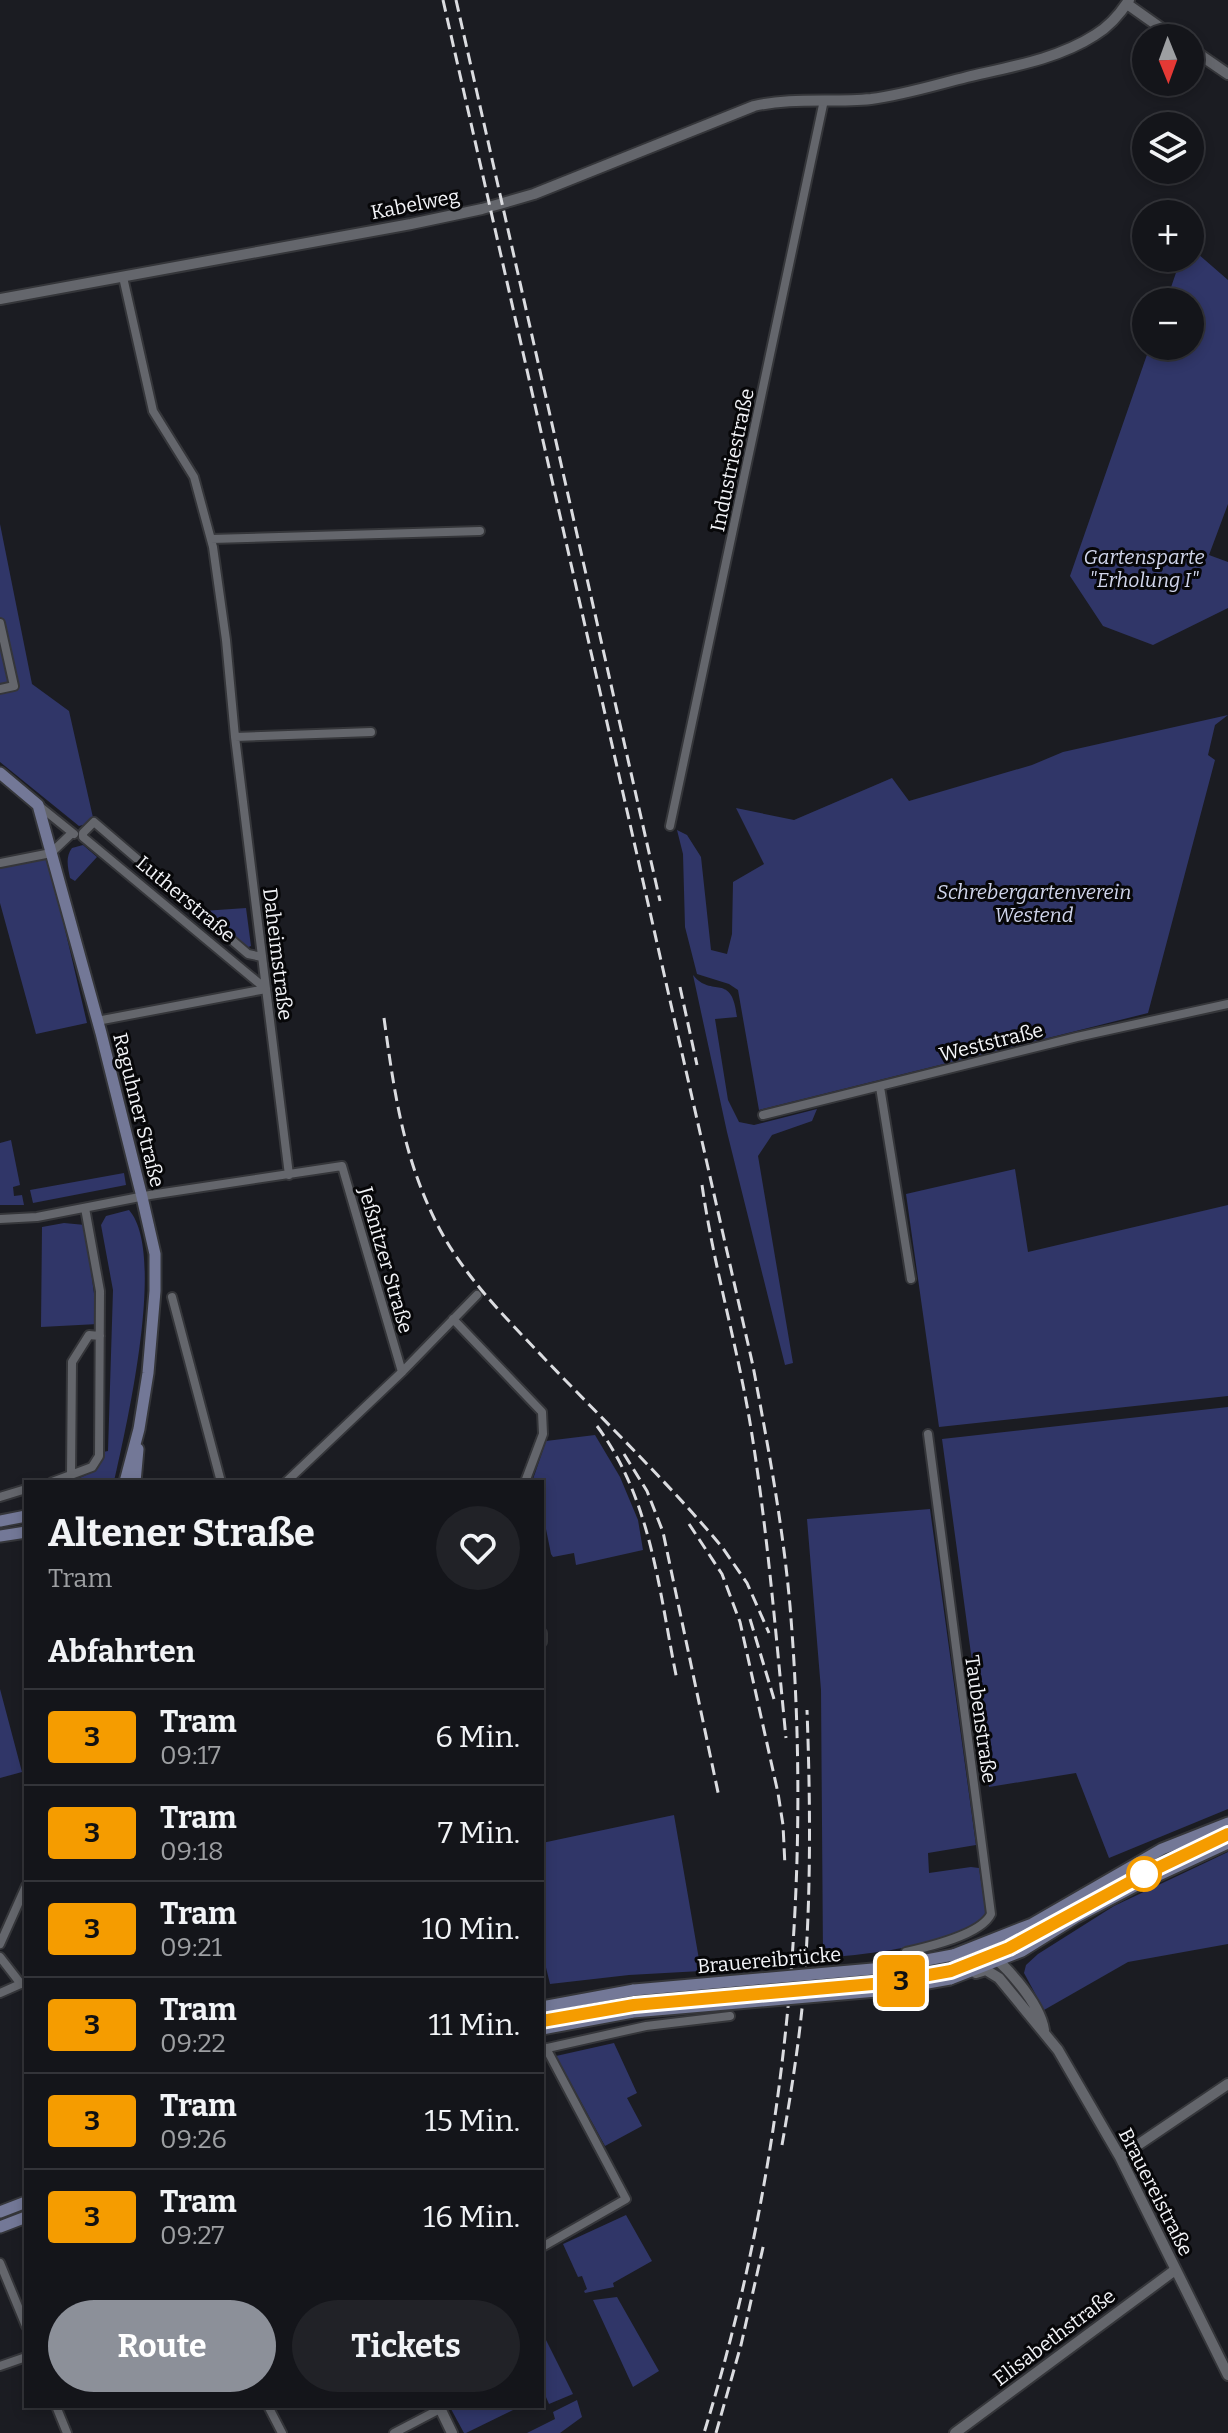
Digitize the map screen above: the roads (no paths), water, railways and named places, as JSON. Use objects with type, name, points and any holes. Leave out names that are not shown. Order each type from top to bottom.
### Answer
[{"type":"main road","name":"Lutherstraße","points":[[0,773],[38,805]]},
{"type":"main road","name":"Raguhner Straße","points":[[38,805],[97,1021],[155,1254],[151,1352],[139,1429],[135,1480]]},
{"type":"main road","name":"Raguhner Straße","points":[[126,1480],[139,1429]]},
{"type":"main road","points":[[0,1521],[24,1516]]},
{"type":"main road","points":[[0,1536],[24,1532]]},
{"type":"main road","name":"Brauereibrücke","points":[[544,2007],[634,1990],[884,1968],[953,1955],[1046,1917],[1162,1849],[1228,1823]]},
{"type":"main road","name":"Brauereibrücke","points":[[544,2029],[633,2012],[888,1990],[950,1979],[1027,1948],[1137,1885],[1228,1843]]},
{"type":"main road","points":[[0,2212],[24,2203]]},
{"type":"main road","points":[[0,2227],[24,2218]]},
{"type":"street","points":[[1128,2],[1157,24]]},
{"type":"street","name":"Kabelweg","points":[[0,299],[496,206],[534,194],[754,106],[790,100],[858,100],[889,96],[1034,60],[1096,35],[1117,18],[1128,2]]},
{"type":"street","points":[[1204,58],[1228,74]]},
{"type":"street","name":"Industriestraße","points":[[670,826],[824,100]]},
{"type":"street","name":"Daheimstraße","points":[[123,277],[153,411],[194,477],[211,539],[225,626],[235,737],[289,1175]]},
{"type":"street","points":[[211,539],[480,531]]},
{"type":"street","points":[[0,623],[14,686],[0,689]]},
{"type":"street","points":[[235,737],[371,732]]},
{"type":"street","name":"Lutherstraße","points":[[38,805],[72,833],[83,837],[266,989]]},
{"type":"street","name":"Lutherstraße","points":[[83,837],[94,822],[248,954],[262,957]]},
{"type":"street","points":[[5,862],[51,853],[72,833]]},
{"type":"street","points":[[97,1021],[266,989]]},
{"type":"street","name":"Weststraße","points":[[763,1115],[1077,1037],[1228,1004]]},
{"type":"street","points":[[880,1087],[911,1279]]},
{"type":"street","name":"Jeßnitzer Straße","points":[[0,1219],[37,1217],[142,1197],[342,1166],[402,1372]]},
{"type":"street","points":[[58,1480],[92,1467],[99,1456],[100,1291],[85,1208]]},
{"type":"street","points":[[288,1480],[402,1372],[477,1295]]},
{"type":"street","points":[[172,1297],[220,1480]]},
{"type":"street","points":[[453,1319],[542,1412],[543,1434],[526,1480]]},
{"type":"street","points":[[71,1476],[72,1362],[89,1335],[100,1336]]},
{"type":"street","name":"Taubenstraße","points":[[906,1952],[981,1927],[991,1914],[928,1434]]},
{"type":"street","points":[[0,1497],[24,1490]]},
{"type":"street","points":[[0,1944],[24,1890]]},
{"type":"street","name":"Brauereistraße","points":[[977,1947],[999,1960],[1007,1969],[1042,2020],[1044,2030]]},
{"type":"street","points":[[0,1957],[24,1983],[0,1993]]},
{"type":"street","name":"Brauereistraße","points":[[967,1974],[983,1970],[993,1974],[1016,1996],[1058,2050],[1120,2157],[1228,2375]]},
{"type":"street","points":[[544,2246],[626,2199],[544,2049],[646,2026],[730,2016]]},
{"type":"street","points":[[1120,2157],[1228,2084]]},
{"type":"street","points":[[0,2263],[24,2321]]},
{"type":"street","name":"Elisabethstraße","points":[[955,2433],[1175,2270]]},
{"type":"street","points":[[0,2366],[24,2358]]},
{"type":"street","points":[[57,2408],[67,2433]]},
{"type":"street","points":[[269,2408],[282,2433]]},
{"type":"street","points":[[394,2433],[438,2408]]},
{"type":"street","points":[[440,2408],[452,2433]]},
{"type":"tram line","points":[[544,2021],[634,2005],[884,1983],[951,1971],[1009,1948],[1143,1875],[1228,1834]]},
{"type":"tram line","name":"3","points":[[544,2021],[634,2005],[884,1983],[951,1971],[1009,1948],[1143,1875],[1228,1834]]},
{"type":"railway","points":[[443,0],[753,1366],[787,1576],[796,1710],[798,1815],[795,1919],[786,2024],[755,2231],[732,2332],[704,2433]]},
{"type":"railway","points":[[456,0],[660,901]]},
{"type":"railway","points":[[680,987],[697,1065]]},
{"type":"railway","points":[[384,1018],[396,1098],[408,1149],[425,1199],[447,1243],[498,1310],[722,1547],[747,1583],[769,1633]]},
{"type":"railway","points":[[702,1185],[752,1435],[786,1738]]},
{"type":"railway","points":[[597,1426],[615,1455],[642,1516],[677,1680]]},
{"type":"railway","points":[[624,1454],[647,1491],[663,1532],[719,1797]]},
{"type":"railway","points":[[689,1524],[722,1574],[740,1622],[778,1793],[785,1866]]},
{"type":"railway","points":[[750,1619],[774,1699]]},
{"type":"railway","points":[[782,2145],[803,2003],[806,1956],[810,1833],[807,1710]]},
{"type":"railway","points":[[716,2433],[741,2345],[764,2243]]},
{"type":"park label","name":"Gartensparte \"Erholung I\"","points":[[1144,568]]},
{"type":"park label","name":"Schrebergartenverein Westend","points":[[1034,904]]}]
